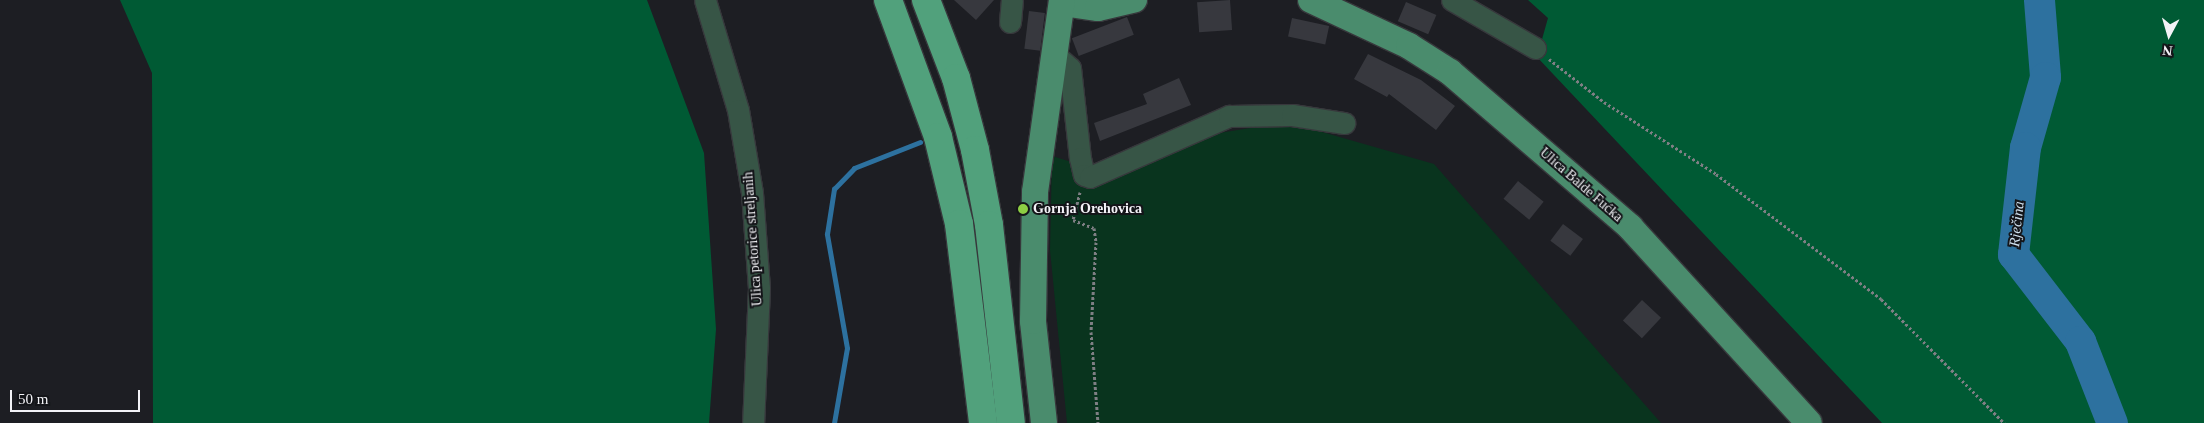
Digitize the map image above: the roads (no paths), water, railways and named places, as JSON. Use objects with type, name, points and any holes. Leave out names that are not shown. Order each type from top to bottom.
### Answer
[{"type":"highway","points":[[888,0],[938,137],[959,224],[983,423]]},
{"type":"highway","points":[[926,0],[956,78],[975,150],[989,226],[1011,423]]},
{"type":"main road","name":"Ulica Balde Fućka","points":[[1311,0],[1409,46],[1450,72],[1630,227],[1810,423]]},
{"type":"main road","points":[[1044,423],[1033,321],[1032,251],[1035,192],[1062,1],[1087,8],[1119,2]]},
{"type":"street","name":"Ulica petorice streljanih","points":[[705,0],[738,110],[752,193],[759,288],[753,423]]},
{"type":"street","points":[[1010,22],[1012,0]]},
{"type":"street","points":[[1452,0],[1535,48]]},
{"type":"street","points":[[1055,55],[1070,68],[1084,175],[1096,175],[1229,116],[1292,114],[1344,123]]},
{"type":"waterway","name":"Rječina","points":[[2039,0],[2045,77],[2025,147],[2013,254],[2080,341],[2112,423]]},
{"type":"waterway","points":[[834,423],[847,348],[827,234],[834,189],[854,168],[920,142]]},
{"type":"place","name":"Gornja Orehovica","points":[[1023,209]]}]
